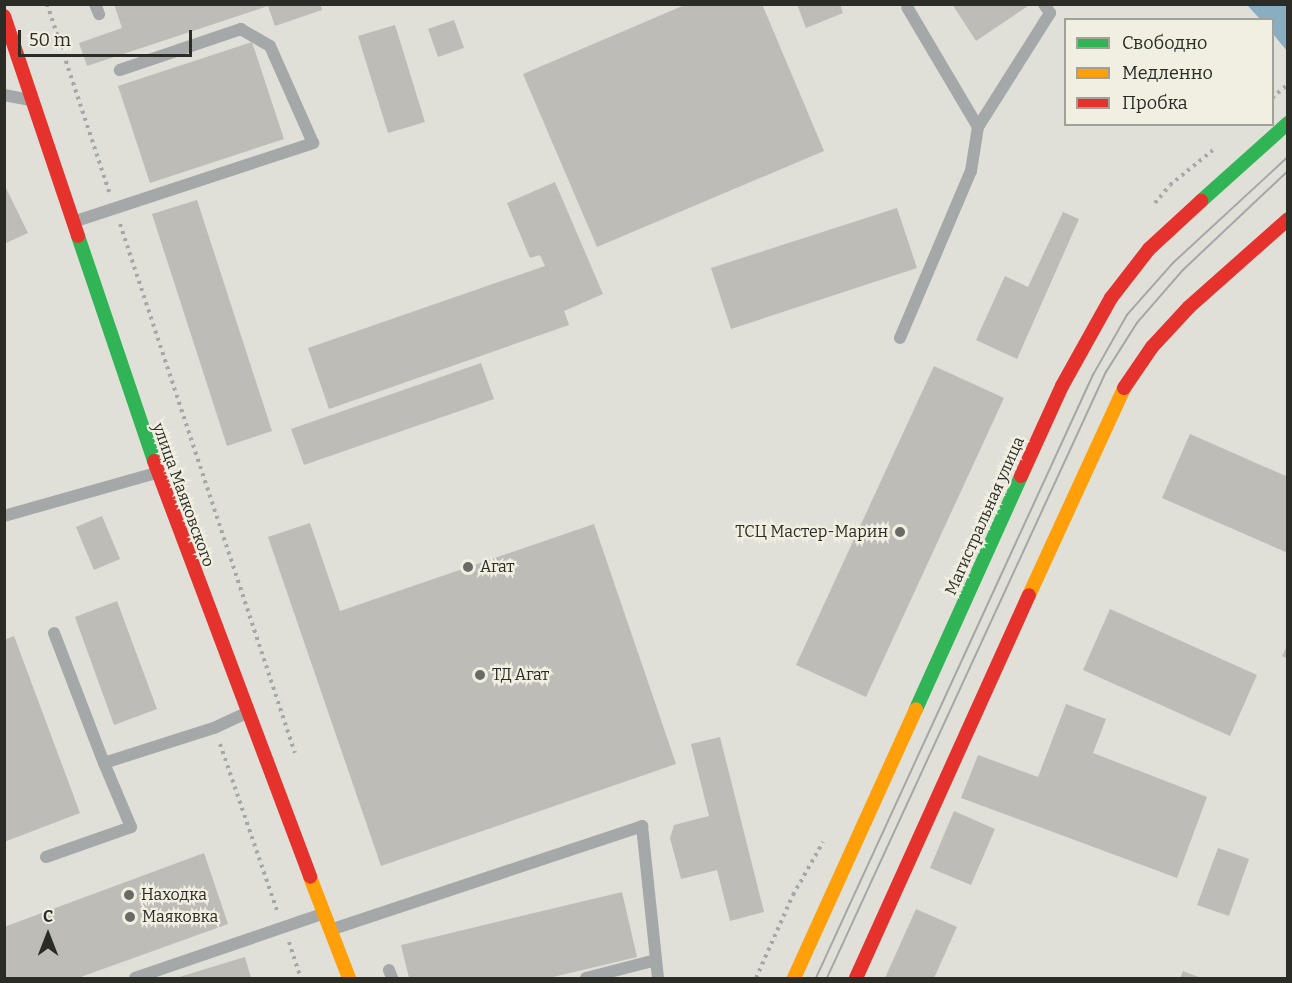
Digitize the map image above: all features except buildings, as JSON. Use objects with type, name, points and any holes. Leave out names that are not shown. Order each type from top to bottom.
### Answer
[{"type":"main road","name":"улица Маяковского","points":[[4,16],[157,472],[349,978]]},
{"type":"main road","name":"Магистральная улица","points":[[794,978],[1062,386],[1111,298],[1149,249],[1287,123]]},
{"type":"main road","points":[[856,978],[1122,393],[1152,347],[1189,307],[1287,219]]},
{"type":"lane","points":[[900,338],[971,171],[978,128],[1050,13],[1044,4]]},
{"type":"lane","points":[[907,7],[978,128]]},
{"type":"lane","points":[[72,222],[313,143],[270,46],[241,29],[120,70]]},
{"type":"lane","points":[[4,95],[31,101]]},
{"type":"lane","points":[[4,516],[157,472]]},
{"type":"lane","points":[[46,857],[131,827],[54,633]]},
{"type":"lane","points":[[104,763],[214,728],[247,713]]},
{"type":"lane","points":[[332,929],[642,826],[658,978]]},
{"type":"lane","points":[[135,978],[161,974],[326,913]]},
{"type":"lane","points":[[586,978],[656,960]]},
{"type":"path","points":[[46,4],[296,756]]},
{"type":"path","points":[[1274,96],[1287,84]]},
{"type":"path","points":[[214,728],[301,978]]},
{"type":"water","points":[[1247,5],[1287,5],[1287,51],[1274,35],[1274,18],[1259,18]]},
{"type":"tram line","points":[[816,978],[1093,375],[1127,315],[1173,263],[1288,157]]},
{"type":"tram line","points":[[827,978],[1106,372],[1137,323],[1183,270],[1288,171]]},
{"type":"traffic: fast","points":[[1201,201],[1288,123]]},
{"type":"traffic: fast","points":[[78,236],[154,461]]},
{"type":"traffic: fast","points":[[916,709],[1021,476]]},
{"type":"traffic: slow","points":[[1029,595],[1124,388]]},
{"type":"traffic: slow","points":[[794,978],[916,709]]},
{"type":"traffic: slow","points":[[310,877],[349,978]]},
{"type":"traffic: jam","points":[[4,16],[78,236]]},
{"type":"traffic: jam","points":[[1021,476],[1062,386],[1111,298],[1149,249],[1201,201]]},
{"type":"traffic: jam","points":[[1124,388],[1152,347],[1189,307],[1288,219]]},
{"type":"traffic: jam","points":[[154,461],[310,877]]},
{"type":"traffic: jam","points":[[856,978],[1029,595]]},
{"type":"place","name":"ТСЦ Мастер-Марин","points":[[900,532]]},
{"type":"place","name":"Агат","points":[[468,567]]},
{"type":"place","name":"ТД Агат","points":[[480,675]]},
{"type":"place","name":"Находка","points":[[129,895]]},
{"type":"place","name":"Маяковка","points":[[130,917]]}]
